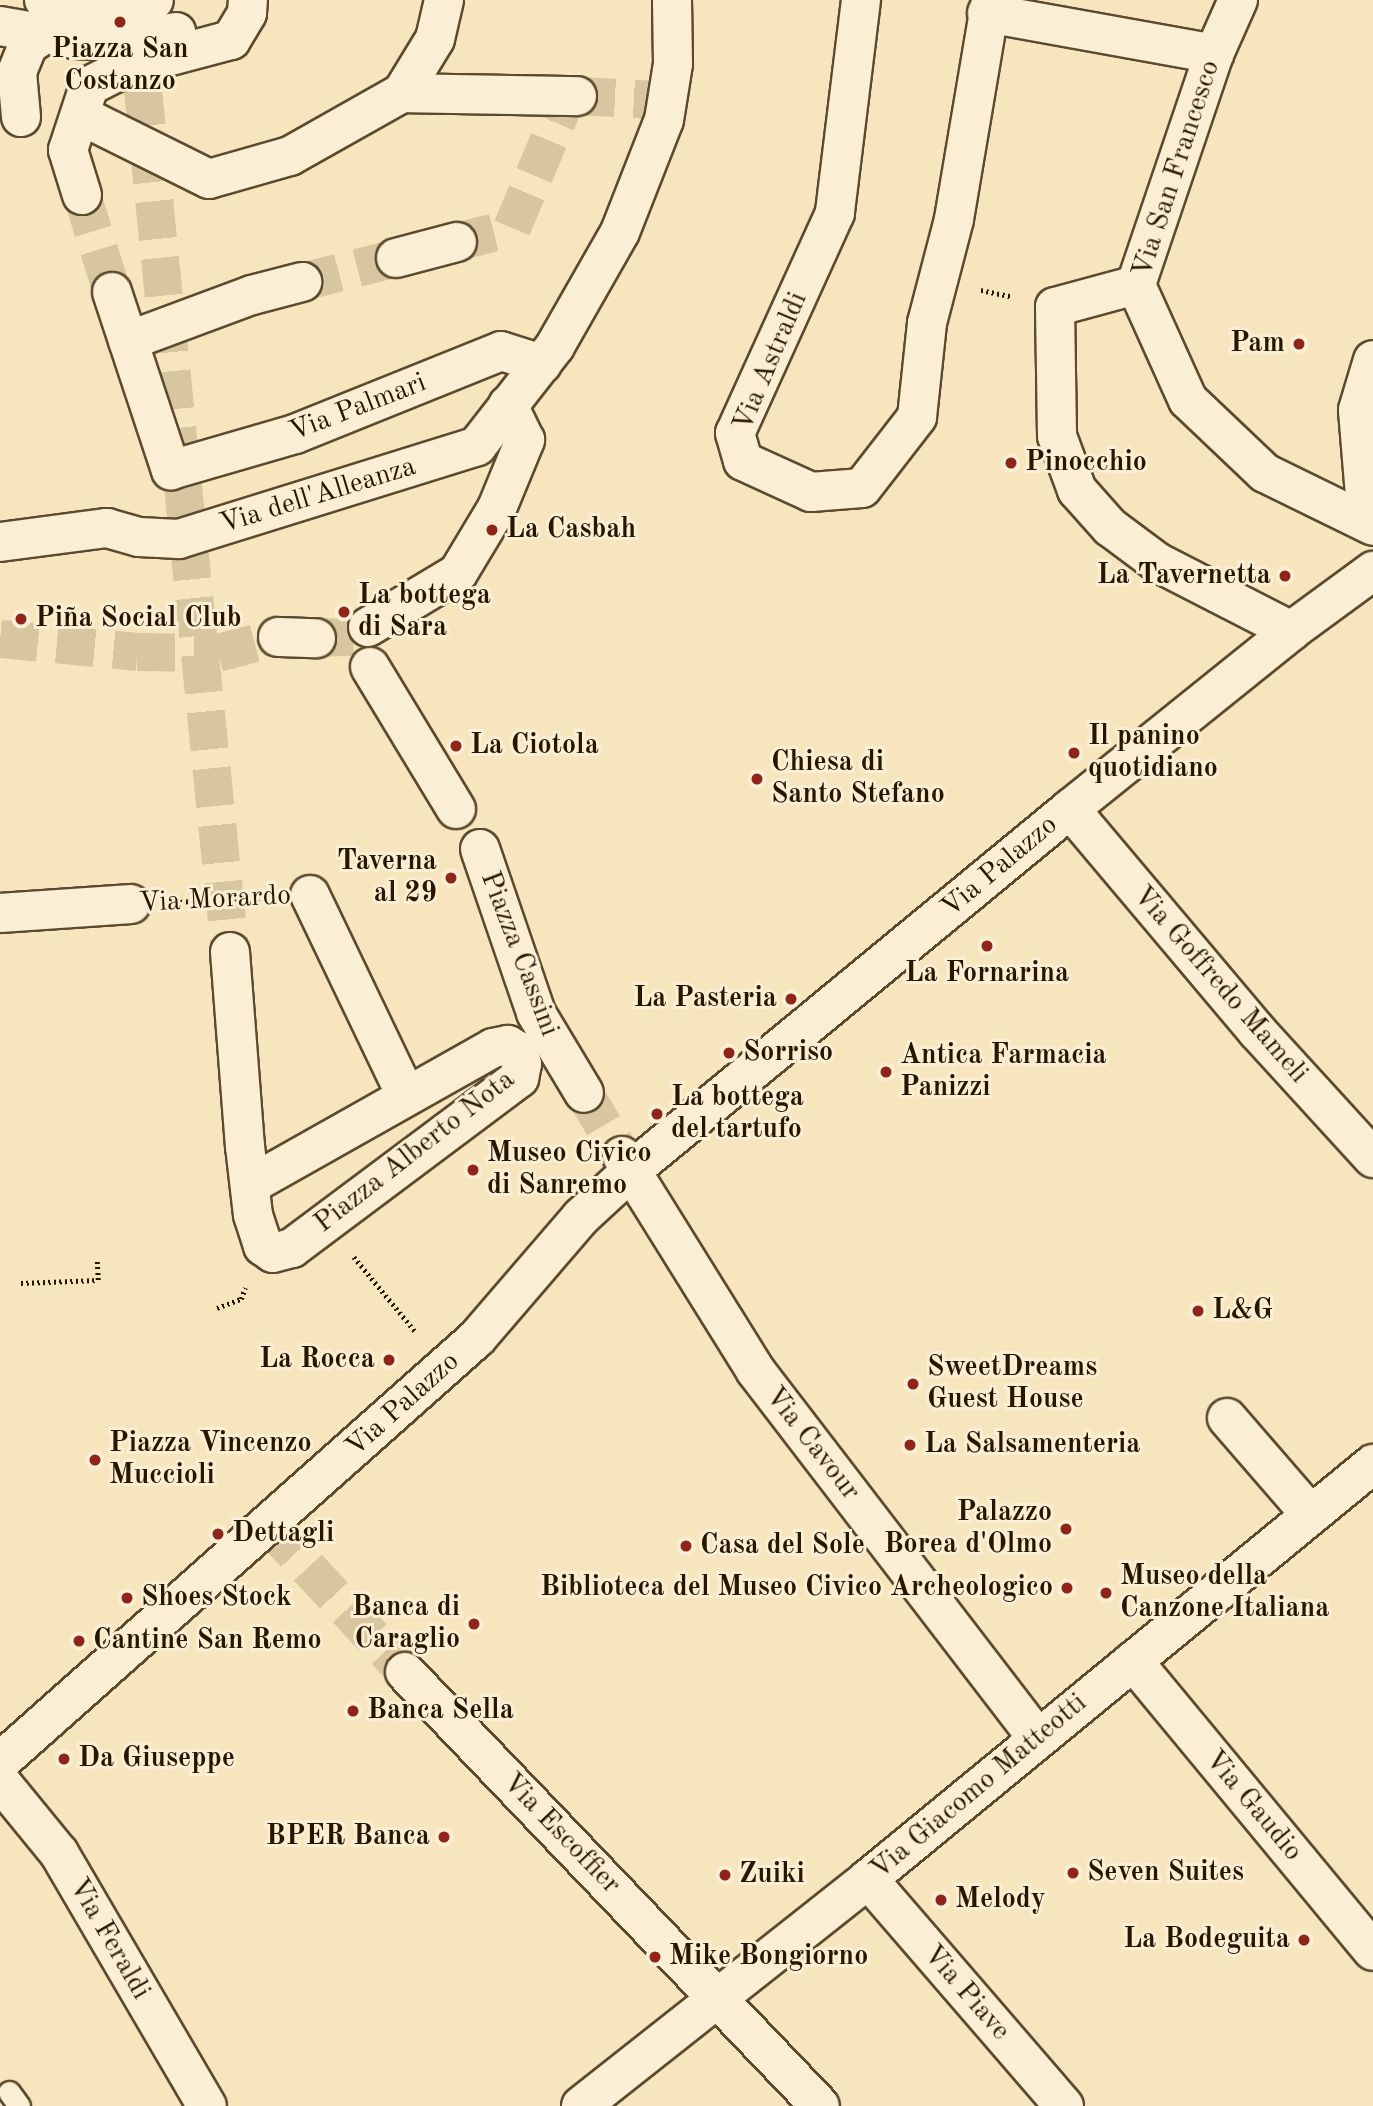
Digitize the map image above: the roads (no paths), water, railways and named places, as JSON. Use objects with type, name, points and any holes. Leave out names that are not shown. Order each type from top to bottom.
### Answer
[{"type":"street","points":[[0,26],[45,17],[119,13],[154,0]]},
{"type":"street","points":[[45,17],[124,41],[178,32],[224,13],[234,0]]},
{"type":"street","points":[[82,195],[68,150],[89,86],[122,69],[231,40],[247,13],[248,0]]},
{"type":"street","points":[[80,114],[209,179],[290,156],[402,93],[435,39],[444,0]]},
{"type":"street","name":"Via dell'Alleanza","points":[[0,541],[107,528],[139,537],[178,539],[477,446],[542,364],[620,232],[664,120],[661,100],[673,64],[672,0]]},
{"type":"street","name":"Via Astraldi","points":[[861,0],[835,213],[735,433],[743,461],[811,492],[862,488],[917,417],[927,323],[954,219],[989,6],[1214,54]]},
{"type":"street","name":"Via San Francesco","points":[[1238,0],[1214,54],[1136,285],[1188,400],[1265,473],[1370,523]]},
{"type":"street","points":[[21,117],[17,72],[45,17]]},
{"type":"street","points":[[402,93],[570,99]]},
{"type":"street","points":[[396,258],[457,242]]},
{"type":"street","points":[[113,292],[128,341],[251,295],[302,282]]},
{"type":"street","points":[[1136,285],[1055,306],[1057,436],[1077,490],[1110,527],[1157,562],[1291,631]]},
{"type":"street","name":"Via Palmari","points":[[128,341],[171,470],[295,434],[501,351],[542,364]]},
{"type":"street","points":[[1370,523],[1358,410],[1373,360]]},
{"type":"street","points":[[369,627],[458,573],[497,508],[525,440],[508,405]]},
{"type":"street","name":"Via Palazzo","points":[[0,1762],[477,1338],[627,1163],[1291,631],[1373,571]]},
{"type":"street","points":[[278,636],[316,638]]},
{"type":"street","points":[[370,667],[456,809]]},
{"type":"street","name":"Via Goffredo Mameli","points":[[1070,809],[1257,1031],[1373,1158]]},
{"type":"street","name":"Piazza Cassini","points":[[480,849],[536,1013],[584,1093]]},
{"type":"street","name":"Via Morardo","points":[[310,895],[398,1079]]},
{"type":"street","name":"Via Morardo","points":[[0,913],[131,904]]},
{"type":"street","name":"Piazza Alberto Nota","points":[[230,952],[250,1185],[262,1246],[273,1252],[292,1248],[519,1078],[523,1064],[518,1051],[508,1045],[493,1048],[250,1185]]},
{"type":"street","name":"Via Cavour","points":[[627,1163],[754,1370],[1037,1737]]},
{"type":"street","points":[[1227,1418],[1311,1515]]},
{"type":"street","name":"Via Giacomo Matteotti","points":[[581,2106],[868,1879],[1037,1737],[1373,1464]]},
{"type":"street","name":"Via Gaudio","points":[[1133,1661],[1373,1951]]},
{"type":"street","name":"Via Escoffier","points":[[405,1672],[718,1996],[820,2106]]},
{"type":"street","name":"Via Feraldi","points":[[0,1781],[60,1853],[207,2106]]},
{"type":"street","name":"Via Piave","points":[[868,1879],[1064,2106]]},
{"type":"tunnel","points":[[137,31],[230,952]]},
{"type":"tunnel","points":[[577,96],[656,100]]},
{"type":"tunnel","points":[[457,242],[512,228],[564,104]]},
{"type":"tunnel","points":[[82,195],[112,292]]},
{"type":"tunnel","points":[[302,282],[396,258]]},
{"type":"tunnel","points":[[0,639],[137,652],[218,653],[278,637]]},
{"type":"tunnel","points":[[316,638],[353,637]]},
{"type":"tunnel","points":[[584,1093],[622,1156]]},
{"type":"tunnel","points":[[269,1526],[405,1672]]},
{"type":"place","name":"Piazza San Costanzo","points":[[120,22]]},
{"type":"place","name":"Pam","points":[[1299,344]]},
{"type":"place","name":"Pinocchio","points":[[1011,463]]},
{"type":"place","name":"La Casbah","points":[[492,530]]},
{"type":"place","name":"La Tavernetta","points":[[1285,576]]},
{"type":"place","name":"La bottega di Sara","points":[[344,612]]},
{"type":"place","name":"Piña Social Club","points":[[21,619]]},
{"type":"place","name":"La Ciotola","points":[[456,746]]},
{"type":"place","name":"Il panino quotidiano","points":[[1074,753]]},
{"type":"place","name":"Chiesa di Santo Stefano","points":[[757,779]]},
{"type":"place","name":"Taverna al 29","points":[[451,878]]},
{"type":"place","name":"La Fornarina","points":[[987,946]]},
{"type":"place","name":"La Pasteria","points":[[791,999]]},
{"type":"place","name":"Sorriso","points":[[729,1053]]},
{"type":"place","name":"Antica Farmacia Panizzi","points":[[886,1072]]},
{"type":"place","name":"La bottega del tartufo","points":[[657,1114]]},
{"type":"place","name":"Museo Civico di Sanremo","points":[[473,1170]]},
{"type":"place","name":"L&G","points":[[1198,1311]]},
{"type":"place","name":"La Rocca","points":[[389,1360]]},
{"type":"place","name":"SweetDreams Guest House","points":[[913,1384]]},
{"type":"place","name":"La Salsamenteria","points":[[910,1445]]},
{"type":"place","name":"Piazza Vincenzo Muccioli","points":[[95,1460]]},
{"type":"place","name":"Palazzo Borea d'Olmo","points":[[1066,1529]]},
{"type":"place","name":"Dettagli","points":[[218,1534]]},
{"type":"place","name":"Casa del Sole","points":[[686,1546]]},
{"type":"place","name":"Biblioteca del Museo Civico Archeologico","points":[[1067,1588]]},
{"type":"place","name":"Museo della Canzone Italiana","points":[[1106,1593]]},
{"type":"place","name":"Shoes Stock","points":[[127,1598]]},
{"type":"place","name":"Banca di Caraglio","points":[[474,1624]]},
{"type":"place","name":"Cantine San Remo","points":[[79,1641]]},
{"type":"place","name":"Banca Sella","points":[[353,1711]]},
{"type":"place","name":"Da Giuseppe","points":[[64,1759]]},
{"type":"place","name":"BPER Banca","points":[[444,1837]]},
{"type":"place","name":"Seven Suites","points":[[1073,1873]]},
{"type":"place","name":"Zuiki","points":[[725,1875]]},
{"type":"place","name":"Melody","points":[[941,1900]]},
{"type":"place","name":"La Bodeguita","points":[[1304,1940]]},
{"type":"place","name":"Mike Bongiorno","points":[[655,1957]]}]
